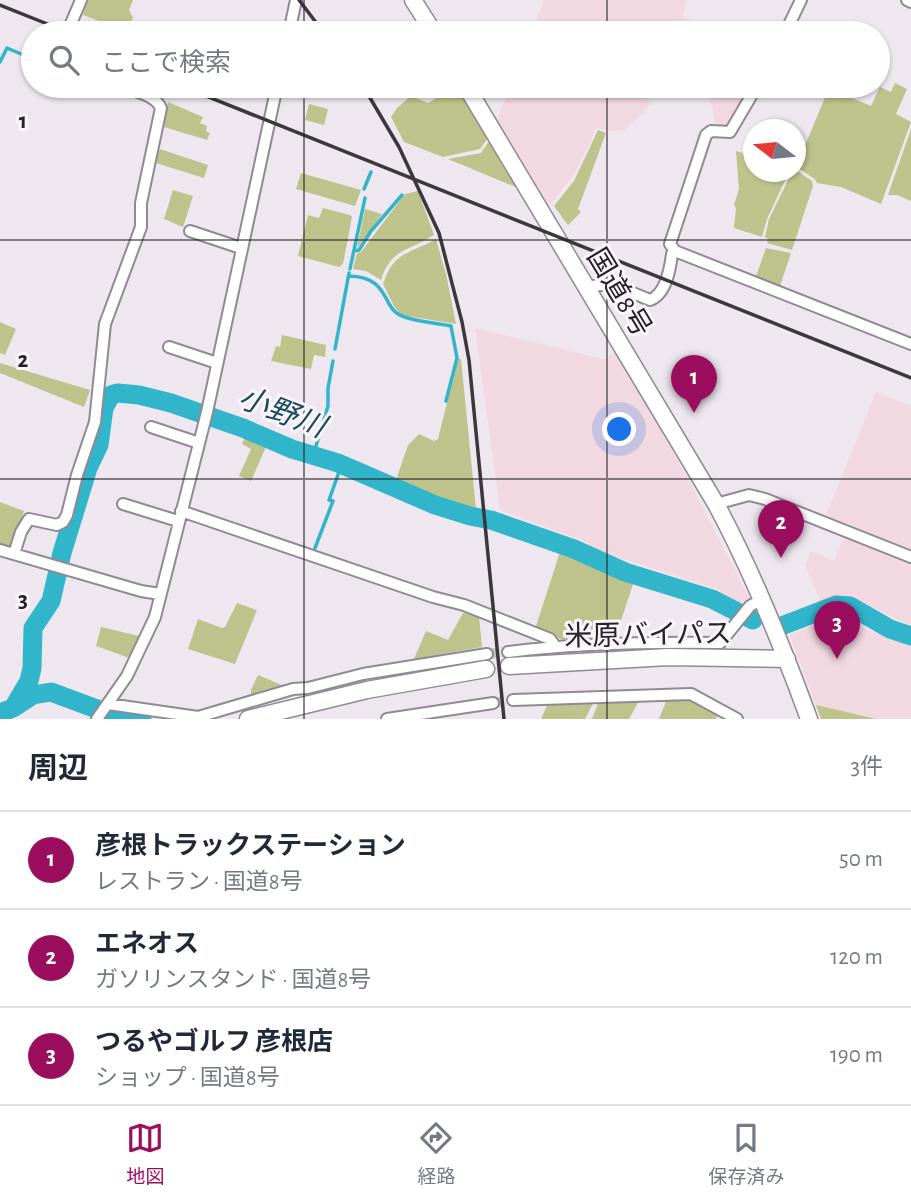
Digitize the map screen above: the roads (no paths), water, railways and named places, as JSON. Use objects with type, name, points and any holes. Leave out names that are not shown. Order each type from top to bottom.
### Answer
[{"type":"highway","points":[[413,0],[426,21]]},
{"type":"highway","name":"国道8号","points":[[473,98],[716,504],[762,599],[809,719]]},
{"type":"highway","name":"米原バイパス","points":[[509,659],[787,659]]},
{"type":"highway","points":[[248,719],[487,661]]},
{"type":"street","points":[[72,21],[81,0]]},
{"type":"street","points":[[292,21],[296,0]]},
{"type":"street","points":[[791,21],[801,0]]},
{"type":"street","points":[[14,554],[24,524],[29,519],[57,525],[63,522],[95,422],[105,324],[141,227],[141,203],[161,108],[158,102],[151,98]]},
{"type":"street","points":[[98,718],[127,676],[148,634],[160,594],[206,415],[274,98]]},
{"type":"street","points":[[750,98],[730,132],[711,131],[706,135],[670,244],[676,251],[911,344]]},
{"type":"street","points":[[190,231],[241,248]]},
{"type":"street","points":[[586,288],[606,284],[650,300],[656,298],[664,285],[672,254],[676,251]]},
{"type":"street","points":[[169,347],[217,363]]},
{"type":"street","points":[[151,428],[198,443]]},
{"type":"street","points":[[716,504],[749,495],[765,499],[911,557]]},
{"type":"street","points":[[123,504],[179,516],[438,597],[550,639],[555,646]]},
{"type":"street","points":[[0,550],[160,594]]},
{"type":"street","points":[[509,659],[555,646],[631,642],[720,643],[743,615],[762,599]]},
{"type":"street","points":[[107,705],[198,717],[293,689],[308,688],[363,674],[487,661]]},
{"type":"street","points":[[513,700],[691,694],[737,719]]},
{"type":"street","points":[[387,719],[493,703]]},
{"type":"waterway","points":[[0,62],[7,48],[21,54]]},
{"type":"waterway","points":[[364,189],[371,172]]},
{"type":"waterway","points":[[354,251],[359,250],[371,231],[402,195]]},
{"type":"waterway","points":[[350,269],[365,198]]},
{"type":"waterway","points":[[335,349],[349,273]]},
{"type":"waterway","points":[[349,276],[362,278],[379,287],[391,307],[402,316],[451,326],[457,358],[446,401]]},
{"type":"waterway","points":[[313,456],[328,406],[333,361]]},
{"type":"waterway","name":"小野川","points":[[13,708],[29,681],[33,628],[51,601],[62,553],[88,468],[99,445],[104,408],[111,395],[118,393],[171,403],[243,428],[292,449],[338,463],[435,505],[491,520],[574,549],[625,572],[712,599],[753,620]]},
{"type":"waterway","points":[[315,548],[333,501],[329,500],[339,472]]},
{"type":"waterway","name":"小野川","points":[[784,625],[836,605],[850,606],[890,629],[911,636]]},
{"type":"waterway","points":[[0,713],[33,695],[51,692],[102,711],[142,719]]},
{"type":"tunnel","points":[[487,654],[508,652]]},
{"type":"tunnel","points":[[493,703],[513,700]]},
{"type":"railway","points":[[299,0],[315,21]]},
{"type":"railway","points":[[0,5],[40,21]]},
{"type":"railway","points":[[211,98],[911,378]]},
{"type":"railway","points":[[370,98],[399,147],[439,233],[462,322],[469,360],[504,719]]},
{"type":"place","name":"彦根トラックステーション","points":[[694,413]]},
{"type":"place","name":"エネオス","points":[[781,558]]},
{"type":"place","name":"つるやゴルフ 彦根店","points":[[837,659]]}]
